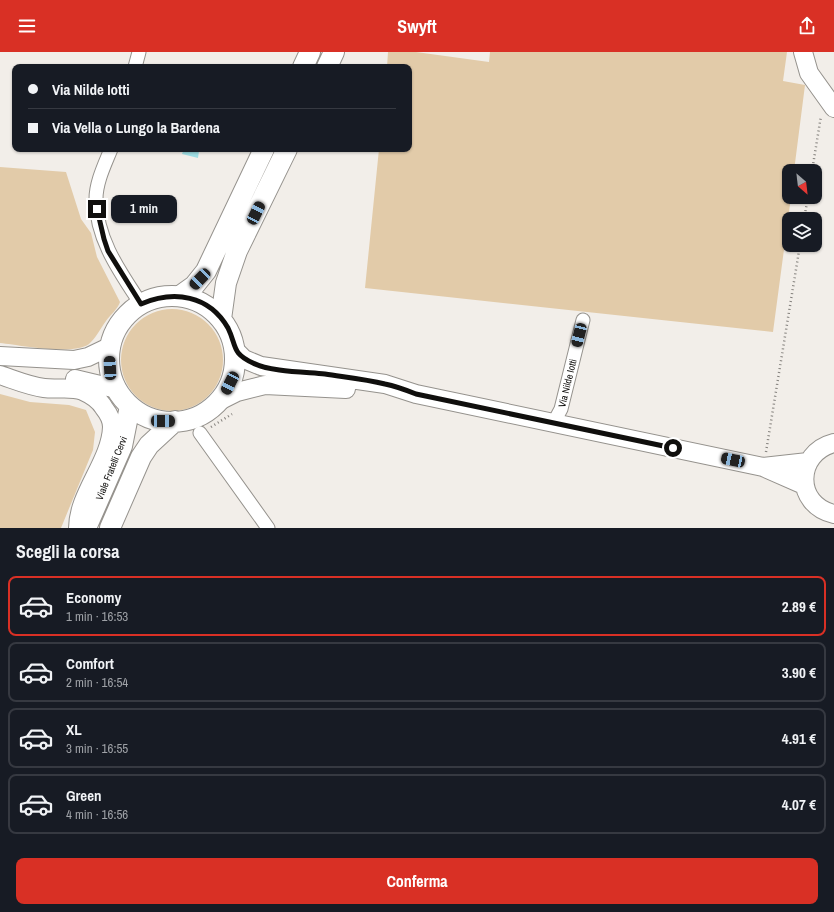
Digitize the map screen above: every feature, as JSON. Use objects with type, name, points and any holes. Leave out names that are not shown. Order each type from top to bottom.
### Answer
[{"type":"main road","points":[[304,64],[310,52]]},
{"type":"main road","points":[[328,64],[334,52]]},
{"type":"main road","points":[[180,296],[194,286],[206,271],[263,152]]},
{"type":"main road","points":[[221,319],[226,283],[237,251],[286,152]]},
{"type":"main road","points":[[167,296],[180,296],[203,304],[213,310],[221,319],[228,329],[235,350],[234,372],[219,401],[203,413],[185,420],[163,421],[140,413],[130,406],[117,388],[110,368],[111,346],[115,333],[121,322],[130,312],[141,304],[153,299],[167,296]]},
{"type":"main road","name":"Viale Fratelli Cervi","points":[[86,528],[122,446],[130,406]]},
{"type":"main road","points":[[110,528],[141,457],[149,445],[175,421]]},
{"type":"street","points":[[136,64],[139,52]]},
{"type":"street","points":[[803,52],[809,73],[828,109]]},
{"type":"street","points":[[110,152],[98,187],[96,198],[97,209],[108,251],[141,304]]},
{"type":"street","name":"Via Nilde Iotti","points":[[554,422],[561,409],[582,320]]},
{"type":"street","points":[[0,356],[74,360],[88,358],[111,346]]},
{"type":"street","points":[[235,350],[244,359],[261,366],[385,384],[416,394],[554,422],[764,461],[808,462]]},
{"type":"street","points":[[0,374],[76,380],[117,388]]},
{"type":"street","points":[[0,374],[26,384],[46,388],[70,388],[82,390],[93,395],[102,403],[109,414],[112,426],[108,446],[80,512],[78,528]]},
{"type":"street","points":[[219,401],[237,392],[265,385],[331,387],[416,394]]},
{"type":"street","points":[[200,433],[268,528]]},
{"type":"street","points":[[831,518],[816,506],[809,496],[804,485],[804,473],[808,462],[816,452],[826,445],[834,443]]},
{"type":"street","points":[[764,461],[804,485]]},
{"type":"path","points":[[814,164],[828,109]]},
{"type":"path","points":[[764,461],[799,252]]},
{"type":"path","points":[[200,433],[236,411]]},
{"type":"shaded area","points":[[388,52],[416,52],[489,62],[490,52],[787,52],[783,81],[805,85],[795,164],[782,164],[782,204],[790,204],[789,212],[782,212],[782,252],[784,252],[773,332],[365,288],[379,152],[412,152],[412,64],[387,64]]},
{"type":"shaded area","points":[[0,167],[66,172],[81,219],[91,233],[97,257],[120,302],[116,310],[89,344],[71,349],[46,349],[0,343]]},
{"type":"shaded area","points":[[172,309],[192,313],[200,317],[208,324],[215,332],[219,340],[223,360],[219,380],[215,388],[208,396],[200,403],[192,407],[172,411],[152,407],[144,403],[136,396],[129,388],[125,380],[121,360],[125,340],[129,332],[136,324],[144,317],[152,313]]},
{"type":"shaded area","points":[[0,394],[30,402],[69,405],[86,410],[95,432],[93,450],[61,528],[0,528]]},
{"type":"water","points":[[183,152],[199,152],[198,158],[182,154]]},
{"type":"route","points":[[97,209],[100,226],[108,251],[141,304],[153,299],[167,296],[180,296],[203,304],[213,310],[228,329],[235,350],[244,359],[254,364],[275,369],[385,384],[416,394],[673,448]]}]
